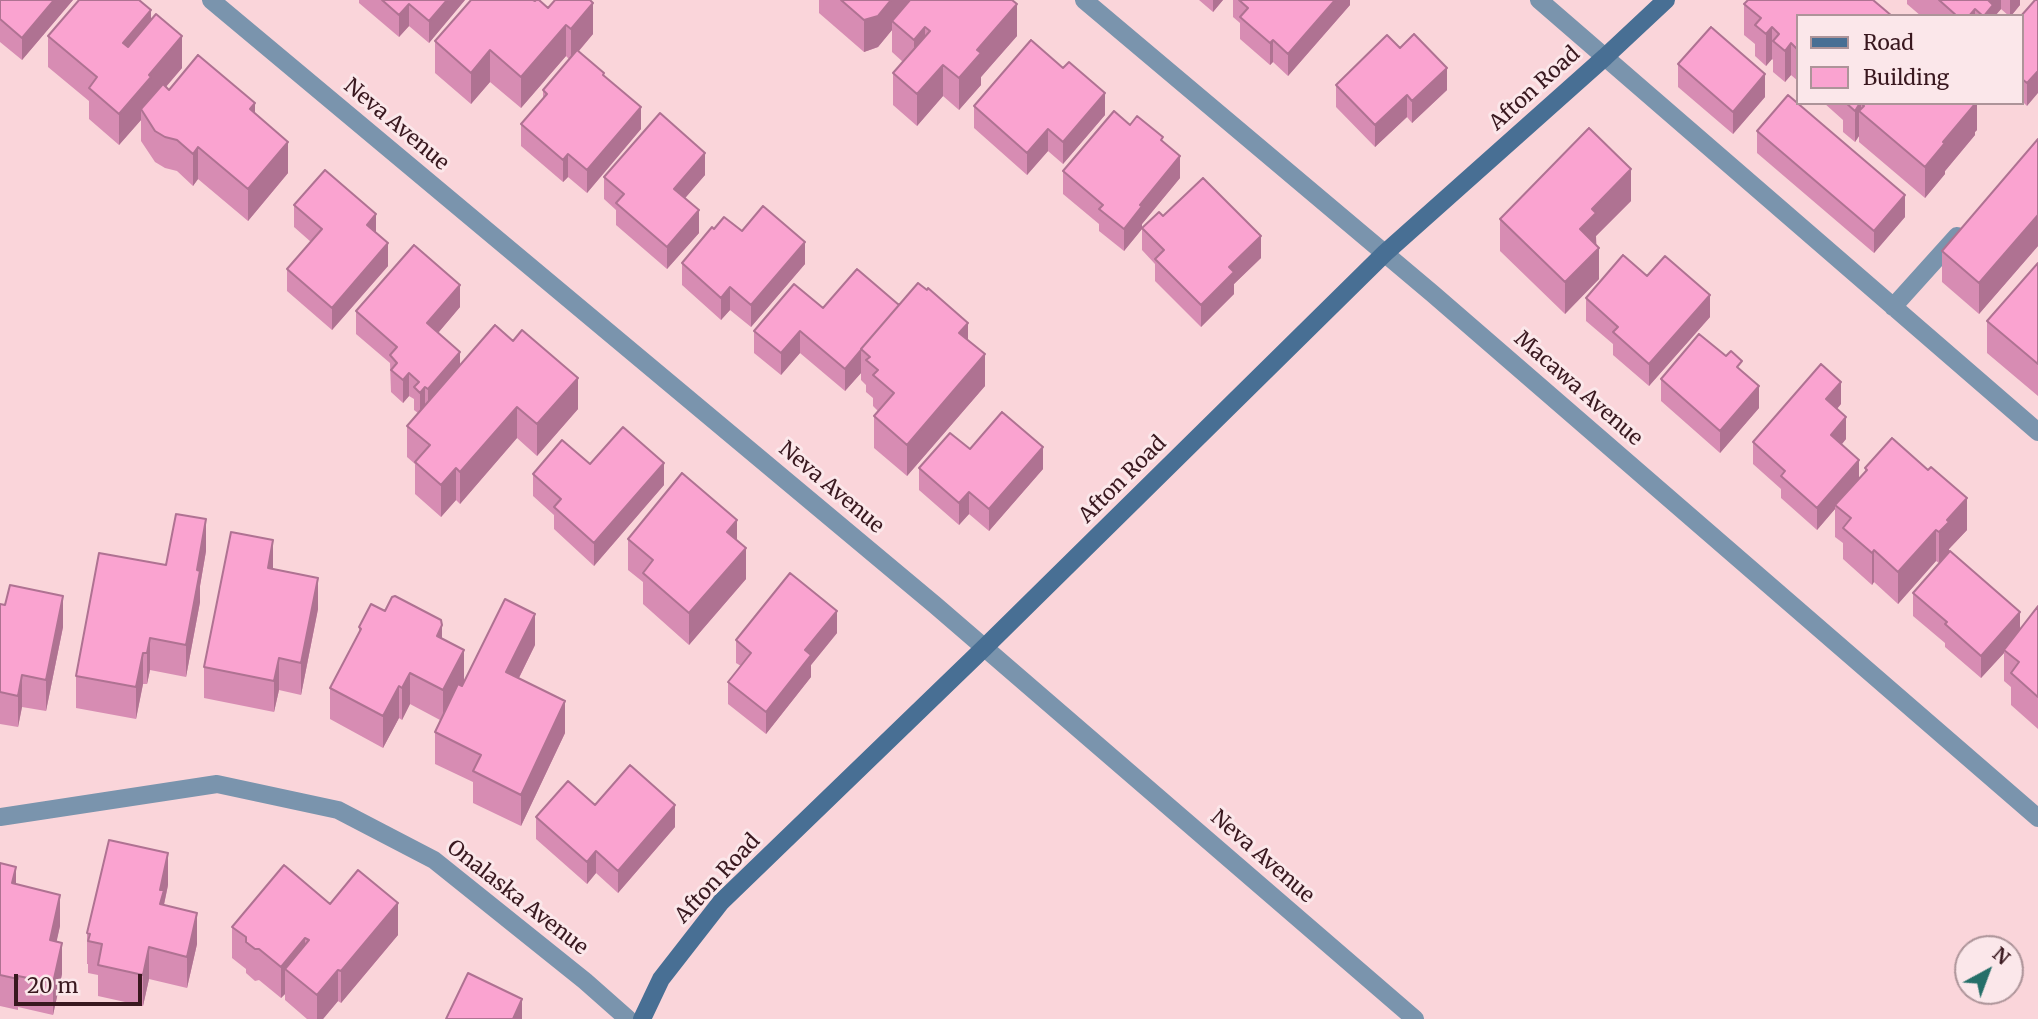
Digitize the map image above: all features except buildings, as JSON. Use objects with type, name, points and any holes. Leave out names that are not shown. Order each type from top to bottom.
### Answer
[{"type":"street","name":"Neva Avenue","points":[[211,0],[984,648],[1415,1019]]},
{"type":"street","name":"Macawa Avenue","points":[[1084,0],[1385,253],[2038,818]]},
{"type":"street","points":[[1539,0],[2038,432]]},
{"type":"street","name":"Afton Road","points":[[642,1019],[661,979],[721,902],[984,648],[1385,253],[1666,0]]},
{"type":"street","points":[[1893,307],[1966,226]]},
{"type":"street","name":"Onalaska Avenue","points":[[0,817],[217,784],[338,810],[434,860],[585,981],[628,1019]]}]
